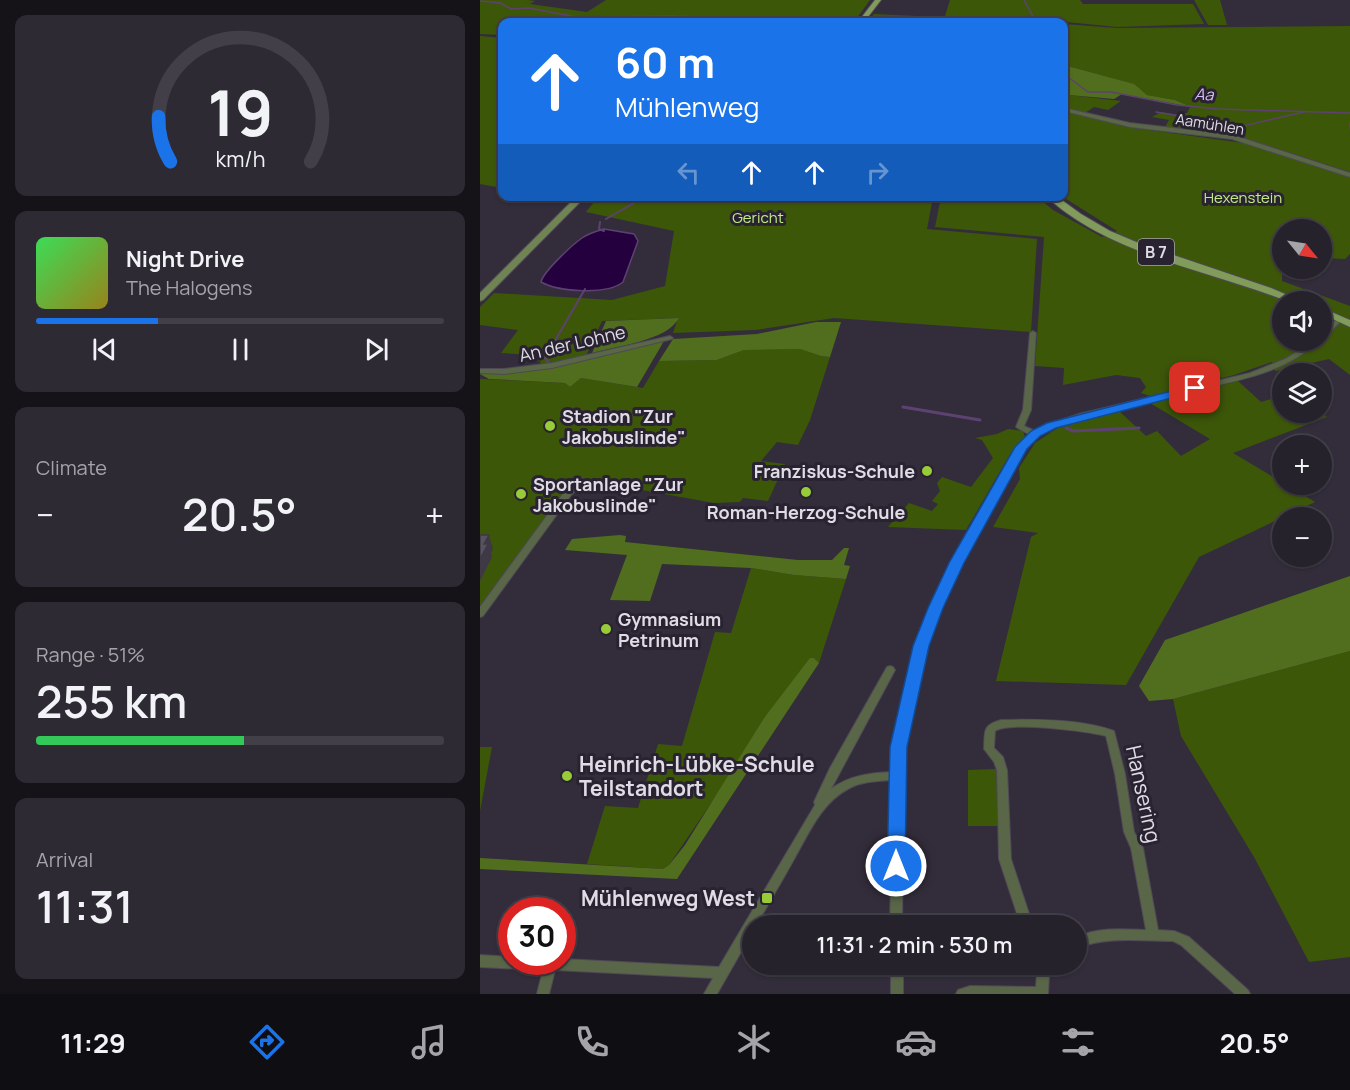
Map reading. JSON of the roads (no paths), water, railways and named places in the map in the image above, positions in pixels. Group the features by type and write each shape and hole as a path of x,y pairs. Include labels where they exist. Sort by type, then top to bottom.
{"main road":[{"path":"864,18 878,0"},
{"name":"B 7","path":"1057,201 1076,215 1119,237 1272,292"}],"street":[{"name":"Aamühlen","path":"1068,112 1139,126 1233,138 1350,176"},
{"path":"480,298 577,201"},
{"path":"1332,330 1345,322"},
{"path":"1033,333 1027,410 1020,427 1035,434"},
{"name":"An der Lohne","path":"480,371 509,372 544,367 670,338"},
{"path":"896,915 896,776 905,710 916,663 929,624 957,563 1022,447 1035,434 1052,426 1091,414 1265,371 1295,358 1304,351"},
{"path":"480,614 568,493 581,481"},
{"path":"576,967 716,986 816,811 834,771 890,670"},
{"name":"Hansering","path":"1023,915 1005,859 1002,770 999,760 989,749 990,730 1002,724 1053,724 1068,728 1099,729 1110,734 1120,774 1129,832 1136,843 1153,936"},
{"path":"816,811 832,793 849,782 865,777 896,776"},
{"path":"1087,938 1174,936 1185,941 1244,994"},
{"path":"480,961 498,962"},
{"path":"543,994 548,975"},
{"path":"897,975 897,994"},
{"path":"962,994 970,992 1042,994 1043,975"}],"waterway":[{"name":"Aa","path":"1024,0 1034,18"},
{"path":"480,1 500,3 511,9 529,8 577,17 678,16"},
{"path":"681,16 716,18"},
{"name":"Aa","path":"1068,77 1088,92 1111,92 1177,105 1218,109 1350,113"},
{"path":"1156,112 1243,126 1304,112"},
{"name":"Aa","path":"1350,123 1350,128"},
{"path":"606,219 635,201"},
{"path":"600,222 599,229 604,231"},
{"path":"550,364 545,358 585,289"},
{"path":"903,407 980,420"},
{"path":"1066,428 1073,431 1139,428"}],"place":[{"name":"Stadion \"Zur Jakobuslinde\"","path":"550,426"},
{"name":"Franziskus-Schule","path":"927,471"},
{"name":"Roman-Herzog-Schule","path":"806,492"},
{"name":"Sportanlage \"Zur Jakobuslinde\"","path":"521,494"},
{"name":"Gymnasium Petrinum","path":"606,629"},
{"name":"Heinrich-Lübke-Schule Teilstandort","path":"567,776"},
{"name":"Mühlenweg West","path":"767,898"}],"park label":[{"name":"Hexenstein","path":"1243,197"},
{"name":"Gericht","path":"758,217"}]}
